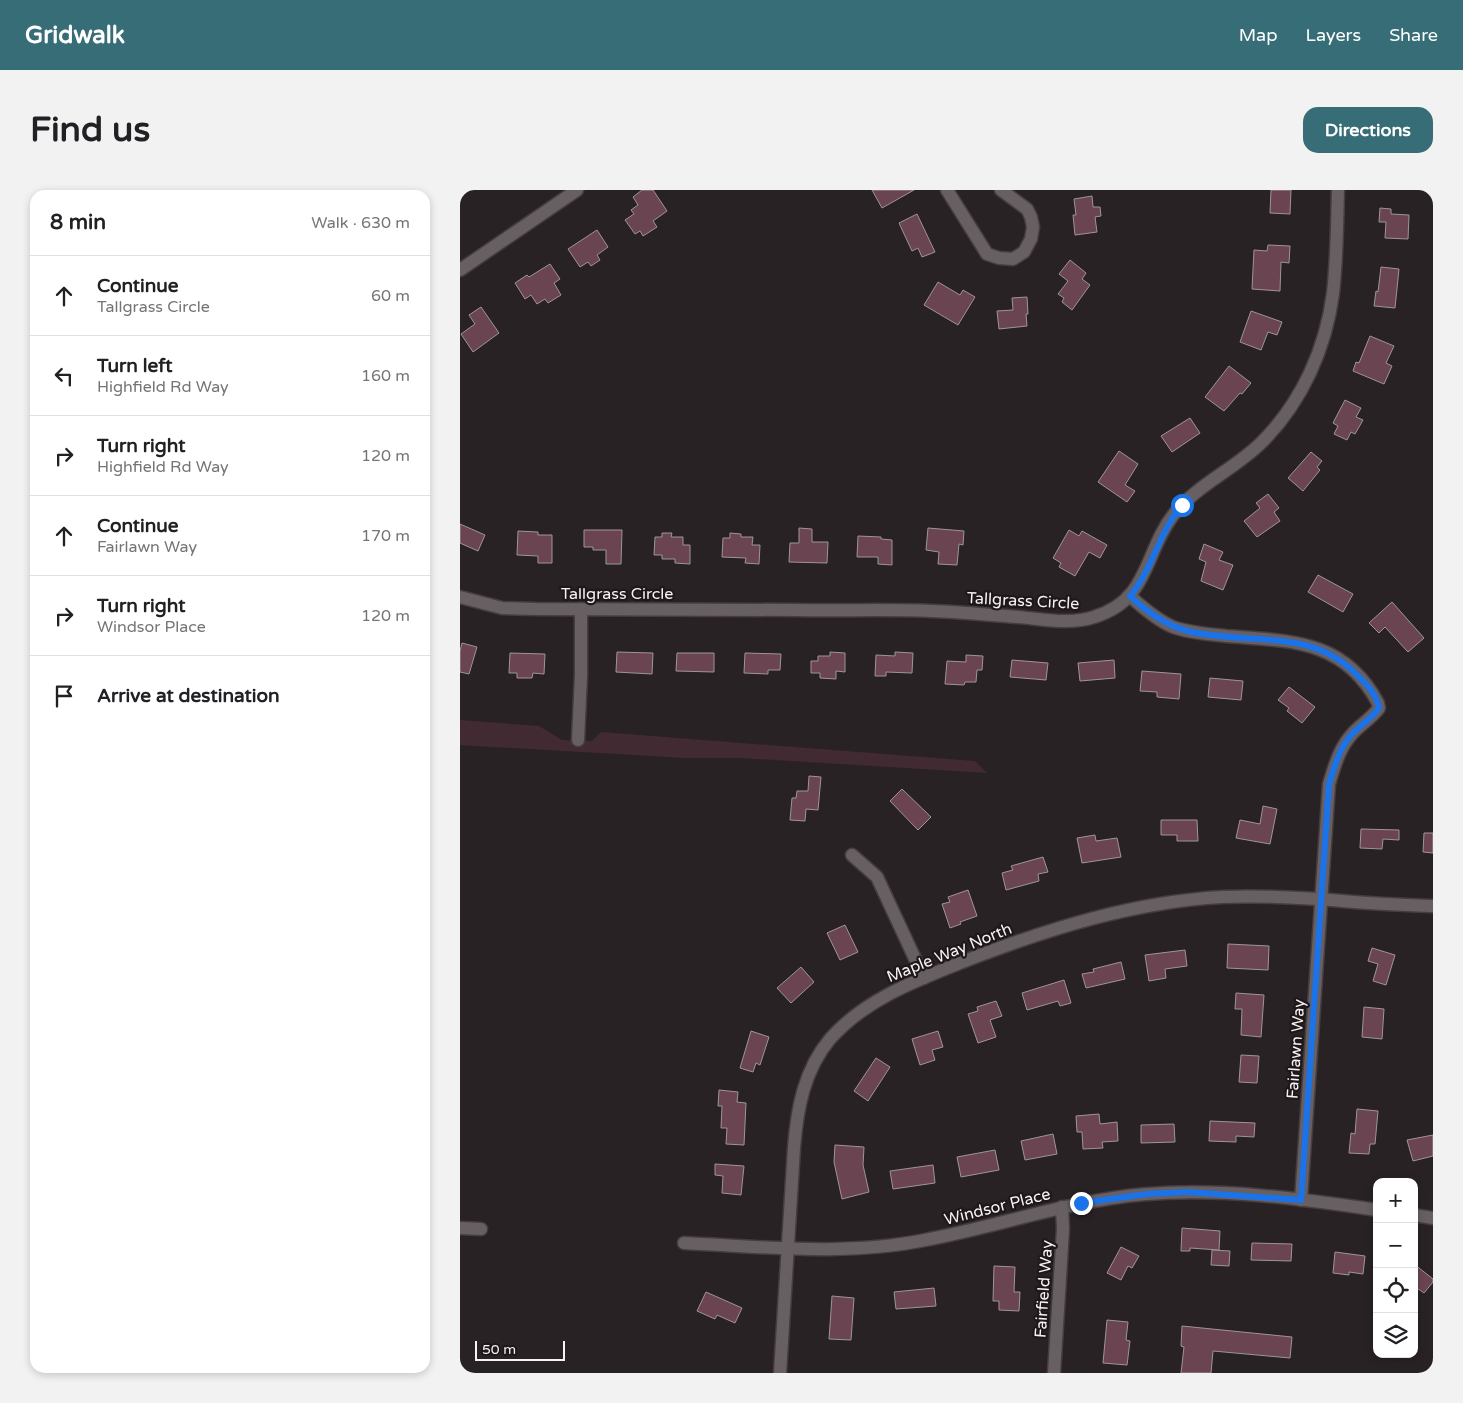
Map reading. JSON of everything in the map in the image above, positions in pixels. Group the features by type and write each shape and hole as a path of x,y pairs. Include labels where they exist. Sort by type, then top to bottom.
{"street":[{"path":"460,270 577,190"},
{"path":"947,190 987,254 999,258 1013,259 1024,252 1032,239 1031,217 1026,208 1000,190"},
{"name":"Tallgrass Circle","path":"460,597 502,608 930,611 1068,621 1095,617 1113,608 1130,596 1142,579 1156,547 1173,516 1196,492 1248,456 1264,441 1297,397 1313,368 1326,330 1333,291 1338,190"},
{"name":"Fairlawn Way","path":"1130,596 1157,618 1189,632 1289,641 1327,652 1352,669 1374,695 1379,708 1345,744 1337,757 1329,784 1301,1200"},
{"path":"578,740 582,609"},
{"path":"852,855 877,877 924,978"},
{"name":"Maple Way North","path":"780,1373 797,1116 802,1092 814,1064 829,1040 853,1016 884,996 999,948 1101,916 1147,906 1221,897 1256,896 1433,906"},
{"name":"Windsor Place","path":"684,1243 854,1249 925,1240 1097,1200 1188,1192 1301,1200 1373,1209"},
{"name":"Fairfield Way","path":"1054,1373 1063,1229 1062,1207"},
{"path":"1418,1216 1433,1218"},
{"path":"460,1228 482,1229"}],"shaded area":[{"path":"460,720 539,726 562,740 592,741 601,732 975,761 987,773 741,758 686,758 460,745"}],"building":[{"path":"642,190 653,190 667,211 653,221 657,227 643,236 640,231 635,234 625,220 634,214 631,210 638,205 633,197"},
{"path":"872,190 914,190 882,208"},
{"path":"1271,190 1291,190 1290,214 1270,213"},
{"path":"1092,196 1093,207 1100,207 1101,216 1095,217 1097,232 1075,235 1073,215 1076,215 1074,199"},
{"path":"1380,208 1391,209 1391,214 1409,215 1408,239 1385,238 1386,222 1379,222"},
{"path":"917,214 935,252 922,257 918,248 912,251 899,223"},
{"path":"597,230 608,247 597,255 600,260 591,266 588,262 580,267 568,249"},
{"path":"1268,245 1290,246 1289,263 1281,262 1280,291 1252,289 1254,250 1267,251"},
{"path":"1070,260 1086,273 1082,279 1090,285 1072,310 1062,302 1064,298 1058,294 1068,281 1059,274"},
{"path":"550,264 560,279 554,283 561,295 548,303 545,299 537,304 531,295 525,299 515,283"},
{"path":"1381,267 1399,269 1395,308 1374,306"},
{"path":"938,282 960,295 963,290 975,297 958,325 924,305"},
{"path":"1027,297 1027,326 999,329 997,311 1013,310 1012,298"},
{"path":"481,307 499,333 473,352 461,334 475,324 469,315"},
{"path":"1251,311 1282,322 1277,335 1268,332 1261,350 1240,342"},
{"path":"1370,336 1394,346 1386,363 1392,366 1384,384 1353,371 1356,362 1359,363"},
{"path":"1229,366 1251,383 1224,411 1205,397"},
{"path":"1345,400 1361,408 1356,417 1363,420 1355,434 1351,432 1347,440 1334,434 1338,426 1333,423"},
{"path":"1190,418 1200,433 1172,452 1161,436"},
{"path":"1119,451 1138,464 1125,485 1135,491 1127,502 1098,482"},
{"path":"1311,452 1322,461 1317,467 1320,470 1303,491 1288,478"},
{"path":"1268,494 1279,508 1274,512 1280,521 1257,537 1244,521 1260,508 1256,503"},
{"path":"460,524 485,535 478,551 460,543"},
{"path":"799,528 812,529 812,542 828,542 827,563 789,562 790,543 799,543"},
{"path":"928,528 964,531 963,545 959,544 957,565 938,564 939,552 926,550"},
{"path":"584,530 622,530 621,564 606,564 606,550 593,550 593,547 584,547"},
{"path":"1069,530 1079,536 1082,531 1107,545 1100,558 1089,552 1075,576 1059,567 1061,563 1053,558"},
{"path":"518,531 538,532 538,535 552,535 552,563 538,563 538,556 517,555"},
{"path":"662,533 672,533 671,537 683,537 683,545 690,545 690,564 675,563 675,559 662,559 662,555 654,555 655,537 662,537"},
{"path":"730,533 741,534 741,537 753,537 752,545 760,545 759,564 745,563 746,558 722,557 723,538 730,538"},
{"path":"858,536 881,537 881,539 892,540 892,565 878,564 878,557 857,557"},
{"path":"1204,544 1223,552 1219,560 1233,565 1223,590 1201,581 1206,562 1199,559"},
{"path":"1318,575 1353,594 1343,612 1308,592"},
{"path":"1392,602 1424,638 1408,652 1385,627 1379,633 1369,623"},
{"path":"462,643 477,647 469,674 460,672"},
{"path":"617,652 653,653 652,674 616,672"},
{"path":"830,652 845,653 845,672 836,671 836,679 820,678 820,673 811,673 811,661 818,661 818,656 830,656"},
{"path":"895,652 913,653 912,673 886,672 886,676 875,676 876,655 895,656"},
{"path":"510,653 545,654 544,674 533,673 532,678 517,678 517,673 509,673"},
{"path":"677,653 714,653 714,672 676,671"},
{"path":"745,653 781,654 780,670 768,670 768,674 744,673"},
{"path":"966,655 983,656 982,670 977,670 976,682 965,682 964,685 945,684 947,661 966,662"},
{"path":"1012,660 1048,663 1046,680 1010,677"},
{"path":"1114,660 1115,678 1080,681 1078,663"},
{"path":"1142,671 1181,674 1179,699 1157,697 1157,692 1140,691"},
{"path":"1210,678 1243,681 1241,700 1208,697"},
{"path":"1289,687 1315,707 1302,723 1287,711 1289,708 1278,700"},
{"path":"809,776 821,777 818,810 806,809 805,821 790,820 792,798 796,798 797,791 808,791"},
{"path":"902,789 931,817 918,830 890,801"},
{"path":"1263,806 1277,809 1270,844 1236,838 1240,820 1260,824"},
{"path":"1161,820 1197,820 1198,841 1177,841 1177,835 1161,835"},
{"path":"1361,829 1399,830 1399,840 1383,839 1382,849 1360,848"},
{"path":"1424,833 1433,833 1433,853 1423,852"},
{"path":"1095,835 1096,841 1117,838 1121,857 1082,863 1077,838"},
{"path":"1043,857 1048,872 1038,874 1039,881 1006,890 1002,873 1013,870 1011,866"},
{"path":"968,890 977,916 950,928 942,904 950,902 948,897"},
{"path":"845,925 858,952 840,960 827,933"},
{"path":"1228,944 1269,946 1268,970 1227,968"},
{"path":"1372,948 1395,955 1386,985 1373,981 1378,964 1368,961"},
{"path":"1185,950 1187,966 1165,969 1166,978 1149,981 1145,955"},
{"path":"1121,962 1125,979 1086,988 1082,974 1094,972 1093,969"},
{"path":"801,967 814,982 791,1003 777,988"},
{"path":"1064,980 1071,1003 1060,1006 1058,1001 1027,1010 1022,993"},
{"path":"1236,993 1264,995 1261,1037 1241,1035 1242,1009 1235,1009"},
{"path":"996,1001 1002,1016 990,1020 996,1037 978,1043 968,1014 978,1011 977,1007"},
{"path":"1364,1007 1384,1009 1382,1039 1362,1037"},
{"path":"751,1031 769,1037 760,1065 756,1063 753,1072 740,1068"},
{"path":"938,1031 943,1047 932,1050 935,1060 920,1065 912,1039"},
{"path":"1241,1055 1259,1056 1257,1083 1239,1082"},
{"path":"876,1058 890,1067 868,1101 854,1091"},
{"path":"719,1090 738,1092 737,1102 746,1103 744,1145 726,1144 727,1128 721,1128 722,1106 718,1106"},
{"path":"1357,1109 1378,1111 1375,1144 1370,1144 1369,1154 1349,1153 1351,1133 1355,1134"},
{"path":"1099,1114 1100,1124 1117,1122 1118,1141 1102,1142 1103,1148 1083,1149 1082,1132 1077,1132 1076,1116"},
{"path":"1210,1121 1255,1123 1254,1137 1236,1136 1236,1142 1209,1141"},
{"path":"1174,1124 1175,1142 1141,1143 1141,1125"},
{"path":"1053,1134 1057,1154 1025,1160 1021,1141"},
{"path":"1433,1135 1433,1156 1413,1161 1407,1140"},
{"path":"835,1145 864,1147 863,1165 869,1192 842,1199 834,1162"},
{"path":"995,1150 999,1170 961,1177 957,1157"},
{"path":"715,1164 744,1166 741,1195 722,1193 723,1176 715,1175"},
{"path":"933,1165 935,1183 893,1189 890,1171"},
{"path":"1182,1228 1220,1231 1219,1250 1190,1248 1190,1251 1181,1251"},
{"path":"1252,1243 1292,1244 1291,1261 1251,1260"},
{"path":"1121,1247 1139,1256 1132,1268 1128,1266 1121,1280 1107,1273"},
{"path":"1212,1250 1230,1251 1229,1266 1211,1265"},
{"path":"1335,1252 1365,1256 1363,1274 1349,1272 1349,1275 1333,1273"},
{"path":"994,1266 1015,1267 1014,1292 1020,1292 1019,1311 999,1310 999,1301 993,1301"},
{"path":"1418,1267 1433,1279 1433,1282 1424,1293 1418,1289"},
{"path":"934,1288 936,1306 896,1309 894,1292"},
{"path":"706,1292 742,1308 735,1323 717,1315 715,1319 697,1311"},
{"path":"832,1296 854,1298 851,1340 829,1339"},
{"path":"1107,1320 1128,1322 1126,1340 1130,1341 1127,1365 1103,1363"},
{"path":"1182,1326 1292,1337 1290,1358 1213,1351 1211,1373 1181,1373 1184,1347 1181,1346"}],"route":[{"path":"1081,1203 1147,1194 1188,1192 1301,1200 1329,784 1337,757 1345,744 1379,708 1374,695 1364,681 1352,669 1327,652 1296,642 1189,632 1157,618 1130,596 1148,568 1156,547 1173,516 1182,505"}]}
